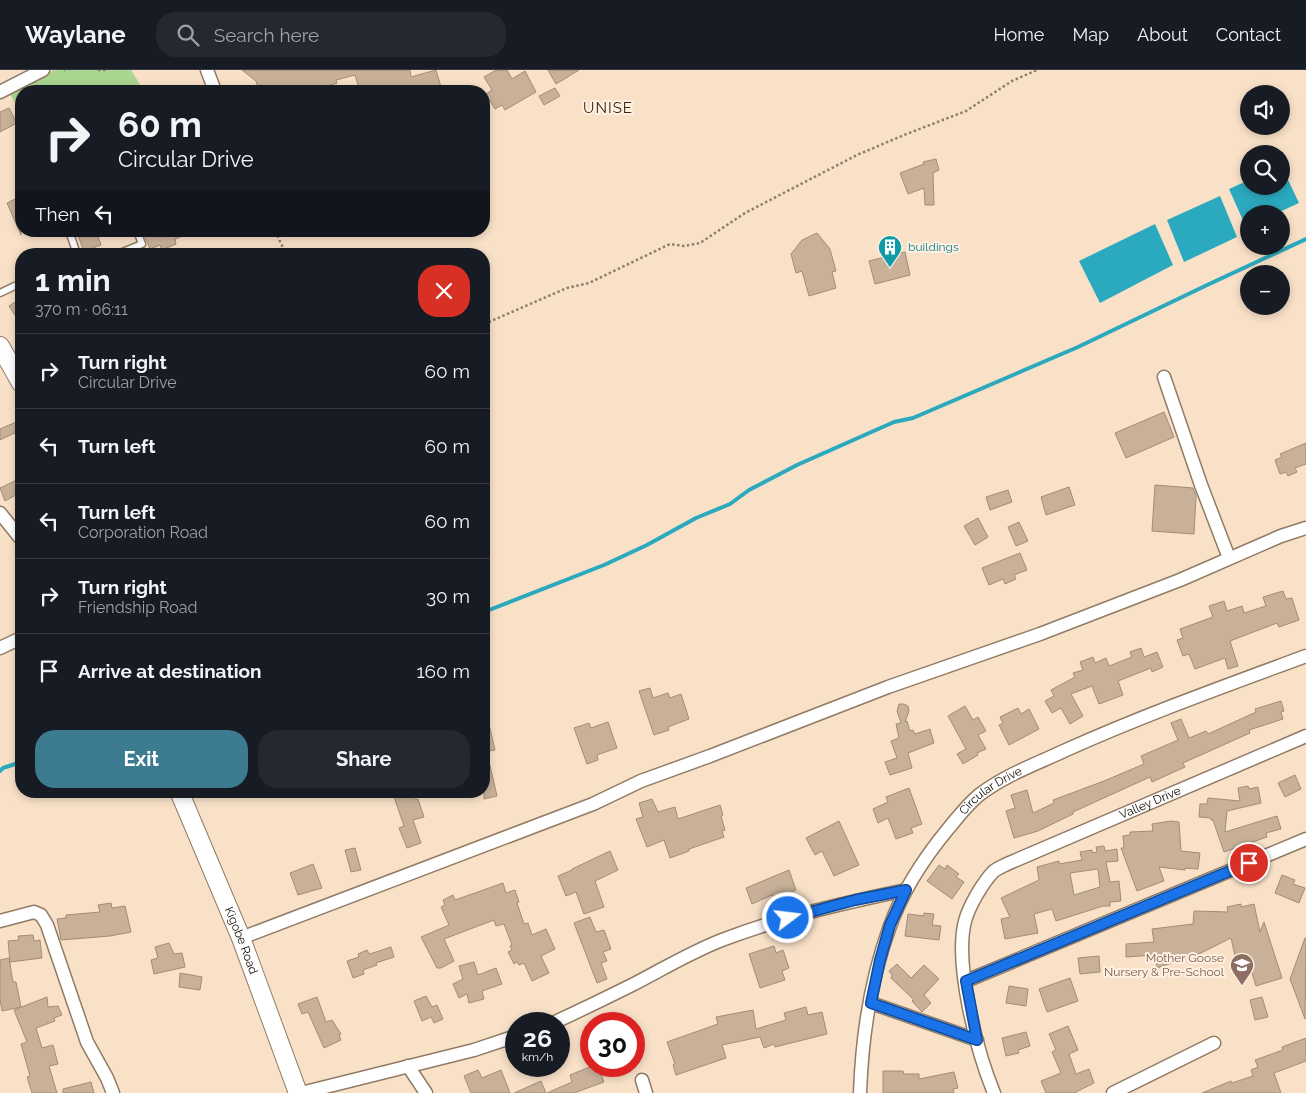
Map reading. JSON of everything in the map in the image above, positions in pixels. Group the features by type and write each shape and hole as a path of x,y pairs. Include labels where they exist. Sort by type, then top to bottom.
{"street":[{"path":"0,92 43,70"},
{"path":"207,70 213,85"},
{"path":"0,346 15,372"},
{"path":"1164,377 1201,485 1230,558"},
{"path":"0,513 15,532"},
{"path":"241,938 593,804 641,781 888,687 1040,634 1180,580 1281,536 1306,528"},
{"path":"0,648 15,641"},
{"name":"Circular Drive","path":"860,1093 861,1065 871,1003 890,925 906,890 933,846 963,809 1003,779 1104,733 1175,704 1306,656"},
{"name":"Valley Drive","path":"966,981 963,953 966,919 978,894 994,871 1306,736"},
{"name":"Kigobe Road","path":"182,798 241,938 299,1093"},
{"path":"994,1093 977,1040 966,981 1305,843"},
{"path":"570,1015 722,940 771,923 855,900 906,890"},
{"path":"0,921 34,912 40,915 47,924 87,1042 113,1093"},
{"path":"871,1003 977,1040"},
{"path":"299,1093 474,1050 505,1040"},
{"path":"1113,1093 1214,1043"},
{"path":"408,1066 426,1093"},
{"path":"642,1080 646,1093"}],"lane":[{"path":"132,248 142,244 139,237"},
{"path":"0,293 15,286"}],"path":[{"path":"98,70 106,70"},
{"path":"490,321 567,288 589,283 670,244 684,246 700,243 745,213 857,155 966,112 1012,81 1037,70"}],"green space":[{"path":"54,70 131,70 140,85 23,85"},
{"path":"15,89 15,102 9,92"}],"water":[{"path":"1240,184 1240,195 1290,195 1290,184 1299,203 1290,207 1290,205 1240,205 1240,214 1229,189"},
{"path":"1220,196 1237,237 1184,262 1167,220"},
{"path":"1155,224 1173,265 1100,303 1079,261"}],"building":[{"path":"242,70 410,70 411,77 436,70 440,85 358,85 355,75 336,80 337,83 331,85 257,85 256,81"},
{"path":"496,70 507,70 512,79 525,71 536,92 505,110 502,105 495,109 490,101 490,91 492,90 484,77"},
{"path":"548,70 579,70 556,84"},
{"path":"555,88 560,96 544,105 539,96"},
{"path":"9,108 15,119 15,124 0,132 0,112"},
{"path":"936,159 939,170 933,173 934,205 925,205 924,188 908,194 900,173 924,164 923,162"},
{"path":"15,199 15,221 7,203"},
{"path":"817,233 830,249 836,271 832,272 836,288 809,296 802,271 796,273 791,254 802,240"},
{"path":"78,237 98,237 101,245 92,248 83,248"},
{"path":"145,237 180,237 175,239 176,244 167,248 161,248 160,245 150,248"},
{"name":"buildings","path":"905,252 910,275 875,284 869,261"},
{"path":"15,302 15,315 9,306"},
{"path":"1164,412 1174,437 1126,458 1115,433"},
{"path":"15,423 15,433 0,440 0,429"},
{"path":"1306,443 1306,464 1295,468 1297,472 1288,476 1286,472 1280,474 1275,460 1282,457 1280,454"},
{"path":"15,481 15,496 5,501 0,488"},
{"path":"1155,485 1193,488 1196,496 1194,534 1152,531"},
{"path":"1069,487 1075,505 1046,515 1041,497"},
{"path":"1008,490 1012,502 990,510 986,497"},
{"path":"978,518 988,537 975,545 964,526"},
{"path":"1019,522 1028,541 1016,546 1008,527"},
{"path":"1020,553 1027,570 1014,575 1016,579 1005,584 1003,579 989,585 982,568"},
{"path":"1283,591 1286,599 1292,598 1299,620 1279,627 1277,623 1230,641 1238,666 1228,669 1225,658 1195,669 1189,654 1183,656 1177,640 1183,638 1180,629 1213,617 1209,606 1224,601 1227,611 1242,606 1244,613 1266,606 1263,597"},
{"path":"1141,648 1144,657 1157,652 1163,667 1152,672 1151,668 1118,681 1123,695 1099,704 1092,686 1071,694 1083,716 1070,724 1061,708 1052,713 1045,701 1054,696 1051,690 1075,677 1073,673 1083,670 1080,662 1093,657 1095,663 1106,658 1109,666 1132,657 1130,652"},
{"path":"650,688 653,698 668,693 670,698 681,694 689,719 668,727 669,730 654,735 639,691"},
{"path":"1281,701 1284,711 1281,712 1283,719 1249,730 1250,733 1183,763 1185,767 1152,782 1150,777 1073,812 1073,814 1038,831 1014,838 1006,811 1015,808 1011,795 1027,790 1033,813 1054,803 1053,800 1144,764 1141,756 1178,740 1171,723 1181,719 1189,738 1206,731 1208,734 1256,712 1255,709"},
{"path":"899,704 908,706 909,711 905,722 907,721 910,731 913,730 915,734 930,729 934,743 908,753 912,768 890,775 885,762 897,758 891,741 899,738 896,724 901,723 897,711"},
{"path":"965,706 973,720 978,717 986,731 978,735 986,749 977,753 978,755 963,764 957,754 966,749 948,716"},
{"path":"1018,708 1021,714 1029,709 1039,729 1009,745 999,725 1003,723 1000,717"},
{"path":"608,722 617,748 597,755 598,760 587,764 574,728 589,723 591,728"},
{"path":"490,729 495,750 490,751"},
{"path":"490,766 497,796 490,798"},
{"path":"1295,775 1301,789 1285,797 1278,783"},
{"path":"1248,786 1249,789 1258,787 1261,803 1227,811 1225,832 1277,816 1281,829 1266,833 1267,837 1224,852 1213,820 1211,818 1199,817 1200,804 1207,804 1208,798 1240,801 1238,788"},
{"path":"909,788 922,824 911,828 913,833 896,839 888,818 878,823 873,809 888,802 886,797"},
{"path":"394,798 418,799 424,817 413,820 421,843 407,848 399,828 404,826"},
{"path":"652,799 658,812 675,807 678,819 720,805 725,830 722,831 724,837 689,849 689,851 670,858 664,840 647,847 636,819 643,817 639,803"},
{"path":"839,821 859,865 834,876 822,851 815,855 806,838"},
{"path":"1171,821 1179,822 1181,851 1200,853 1198,869 1185,868 1185,870 1159,867 1164,881 1137,891 1121,848 1124,848 1123,836 1130,835 1130,832 1153,831 1152,824"},
{"path":"1104,846 1105,851 1117,849 1118,861 1106,862 1110,882 1119,881 1121,901 1110,902 1110,906 1103,906 1056,921 1052,909 1034,914 1038,933 1005,939 1001,919 1010,917 1001,898 1039,880 1037,867 1059,861 1059,864 1082,860 1080,852 1092,850 1092,853 1097,852 1096,847","holes":["1098,869 1100,887 1074,895 1070,873"]},
{"path":"355,848 361,870 351,872 345,850"},
{"path":"610,851 618,870 595,881 604,907 584,914 576,892 566,896 558,876"},
{"path":"313,864 322,888 298,895 290,873"},
{"path":"939,865 945,869 947,865 959,874 956,877 964,882 952,899 927,881"},
{"path":"789,870 796,890 774,899 772,895 752,904 746,888"},
{"path":"1282,875 1295,880 1293,884 1305,888 1299,903 1275,893"},
{"path":"503,883 506,893 515,890 524,924 528,923 532,935 546,929 555,949 541,956 549,973 532,981 524,963 519,965 517,962 514,964 508,952 512,950 510,946 512,945 504,924 496,926 494,920 444,939 454,961 441,968 437,968 421,937 449,925 441,907 445,905 443,900 453,895 455,900"},
{"path":"111,903 112,908 125,906 131,932 110,936 61,940 57,919 66,918 66,915 100,912 98,905"},
{"path":"1241,904 1241,907 1254,904 1260,932 1264,922 1282,978 1256,986 1250,966 1238,969 1231,938 1201,953 1157,968 1154,955 1126,957 1126,944 1154,942 1152,929 1193,924 1194,911 1228,912 1227,907"},
{"path":"924,913 934,914 932,925 941,926 939,940 905,936 908,914 924,916"},
{"path":"590,917 596,932 604,930 611,949 603,952 607,961 601,963 607,979 597,983 574,923"},
{"path":"33,935 34,941 40,940 42,958 10,962 8,941 19,940 18,936"},
{"path":"1306,938 1305,1019 1290,979"},
{"path":"169,943 174,954 182,953 185,967 154,974 151,960 158,958 155,947"},
{"path":"774,946 776,953 783,950 789,968 782,971 785,980 760,988 749,954"},
{"path":"391,947 394,957 376,963 377,965 363,970 364,974 353,978 347,961 359,957 358,954 367,950 369,954"},
{"path":"1099,956 1100,972 1080,974 1078,958"},
{"path":"9,958 13,982 16,982 21,1007 2,1011 0,999 0,960"},
{"path":"474,962 478,975 496,968 502,984 482,991 484,999 469,1003 467,994 459,998 453,984 463,979 459,966"},
{"path":"897,964 911,978 924,965 939,979 924,995 931,1003 922,1012 912,1001 914,1000 891,978 892,975 889,971"},
{"path":"180,973 202,977 200,990 179,987"},
{"path":"1070,978 1078,1001 1047,1012 1039,989"},
{"path":"1009,986 1028,989 1026,1006 1006,1003"},
{"path":"426,996 432,1007 437,1005 443,1019 434,1023 431,1017 422,1021 414,1001"},
{"path":"47,997 48,1007 58,1006 62,1015 54,1018 55,1021 36,1028 42,1048 53,1045 58,1064 49,1066 57,1093 32,1093 27,1077 30,1076 21,1044 27,1042 14,1010"},
{"path":"317,997 326,1022 332,1020 341,1034 339,1035 341,1040 324,1048 308,1012 302,1014 298,1004"},
{"path":"1262,997 1268,1017 1255,1020 1250,1000"},
{"path":"806,1007 808,1015 822,1012 827,1034 775,1047 774,1044 764,1048 760,1037 722,1045 726,1058 676,1075 673,1065 675,1064 667,1042 718,1024 716,1017 753,1010 756,1029 786,1020 784,1013"},
{"path":"1068,1026 1078,1050 1069,1054 1076,1074 1089,1069 1094,1083 1074,1093 1046,1093 1041,1081 1061,1073 1052,1052 1056,1050 1049,1034"},
{"path":"1026,1032 1030,1046 1018,1050 1019,1053 1006,1056 1002,1038"},
{"path":"1306,1038 1306,1061 1274,1073 1281,1093 1202,1093 1231,1081 1232,1083 1253,1076 1251,1070 1258,1067 1255,1060 1283,1050 1282,1047"},
{"path":"478,1070 482,1078 501,1070 510,1093 471,1093 464,1076"},
{"path":"580,1071 580,1077 602,1077 604,1082 574,1093 547,1093 572,1082 570,1075"},
{"path":"883,1071 903,1071 904,1074 919,1074 919,1079 954,1072 958,1088 953,1089 954,1093 883,1093"},
{"path":"541,1081 546,1093 514,1093"},
{"path":"91,1082 94,1093 63,1093 63,1089"}],"waterway":[{"path":"490,610 604,565 647,545 696,518 730,504 749,490 797,465 894,422 913,418 1078,347 1306,239"},
{"path":"0,771 15,764"}],"place":[{"name":"buildings","path":"890,268"},
{"name":"Mother Goose Nursery & Pre-School","path":"1242,986"}],"district":[{"name":"UNISE","path":"608,108"}],"route":[{"path":"788,918 855,900 906,890 890,925 871,1003 977,1040 970,1012 966,981 1249,863"}]}
